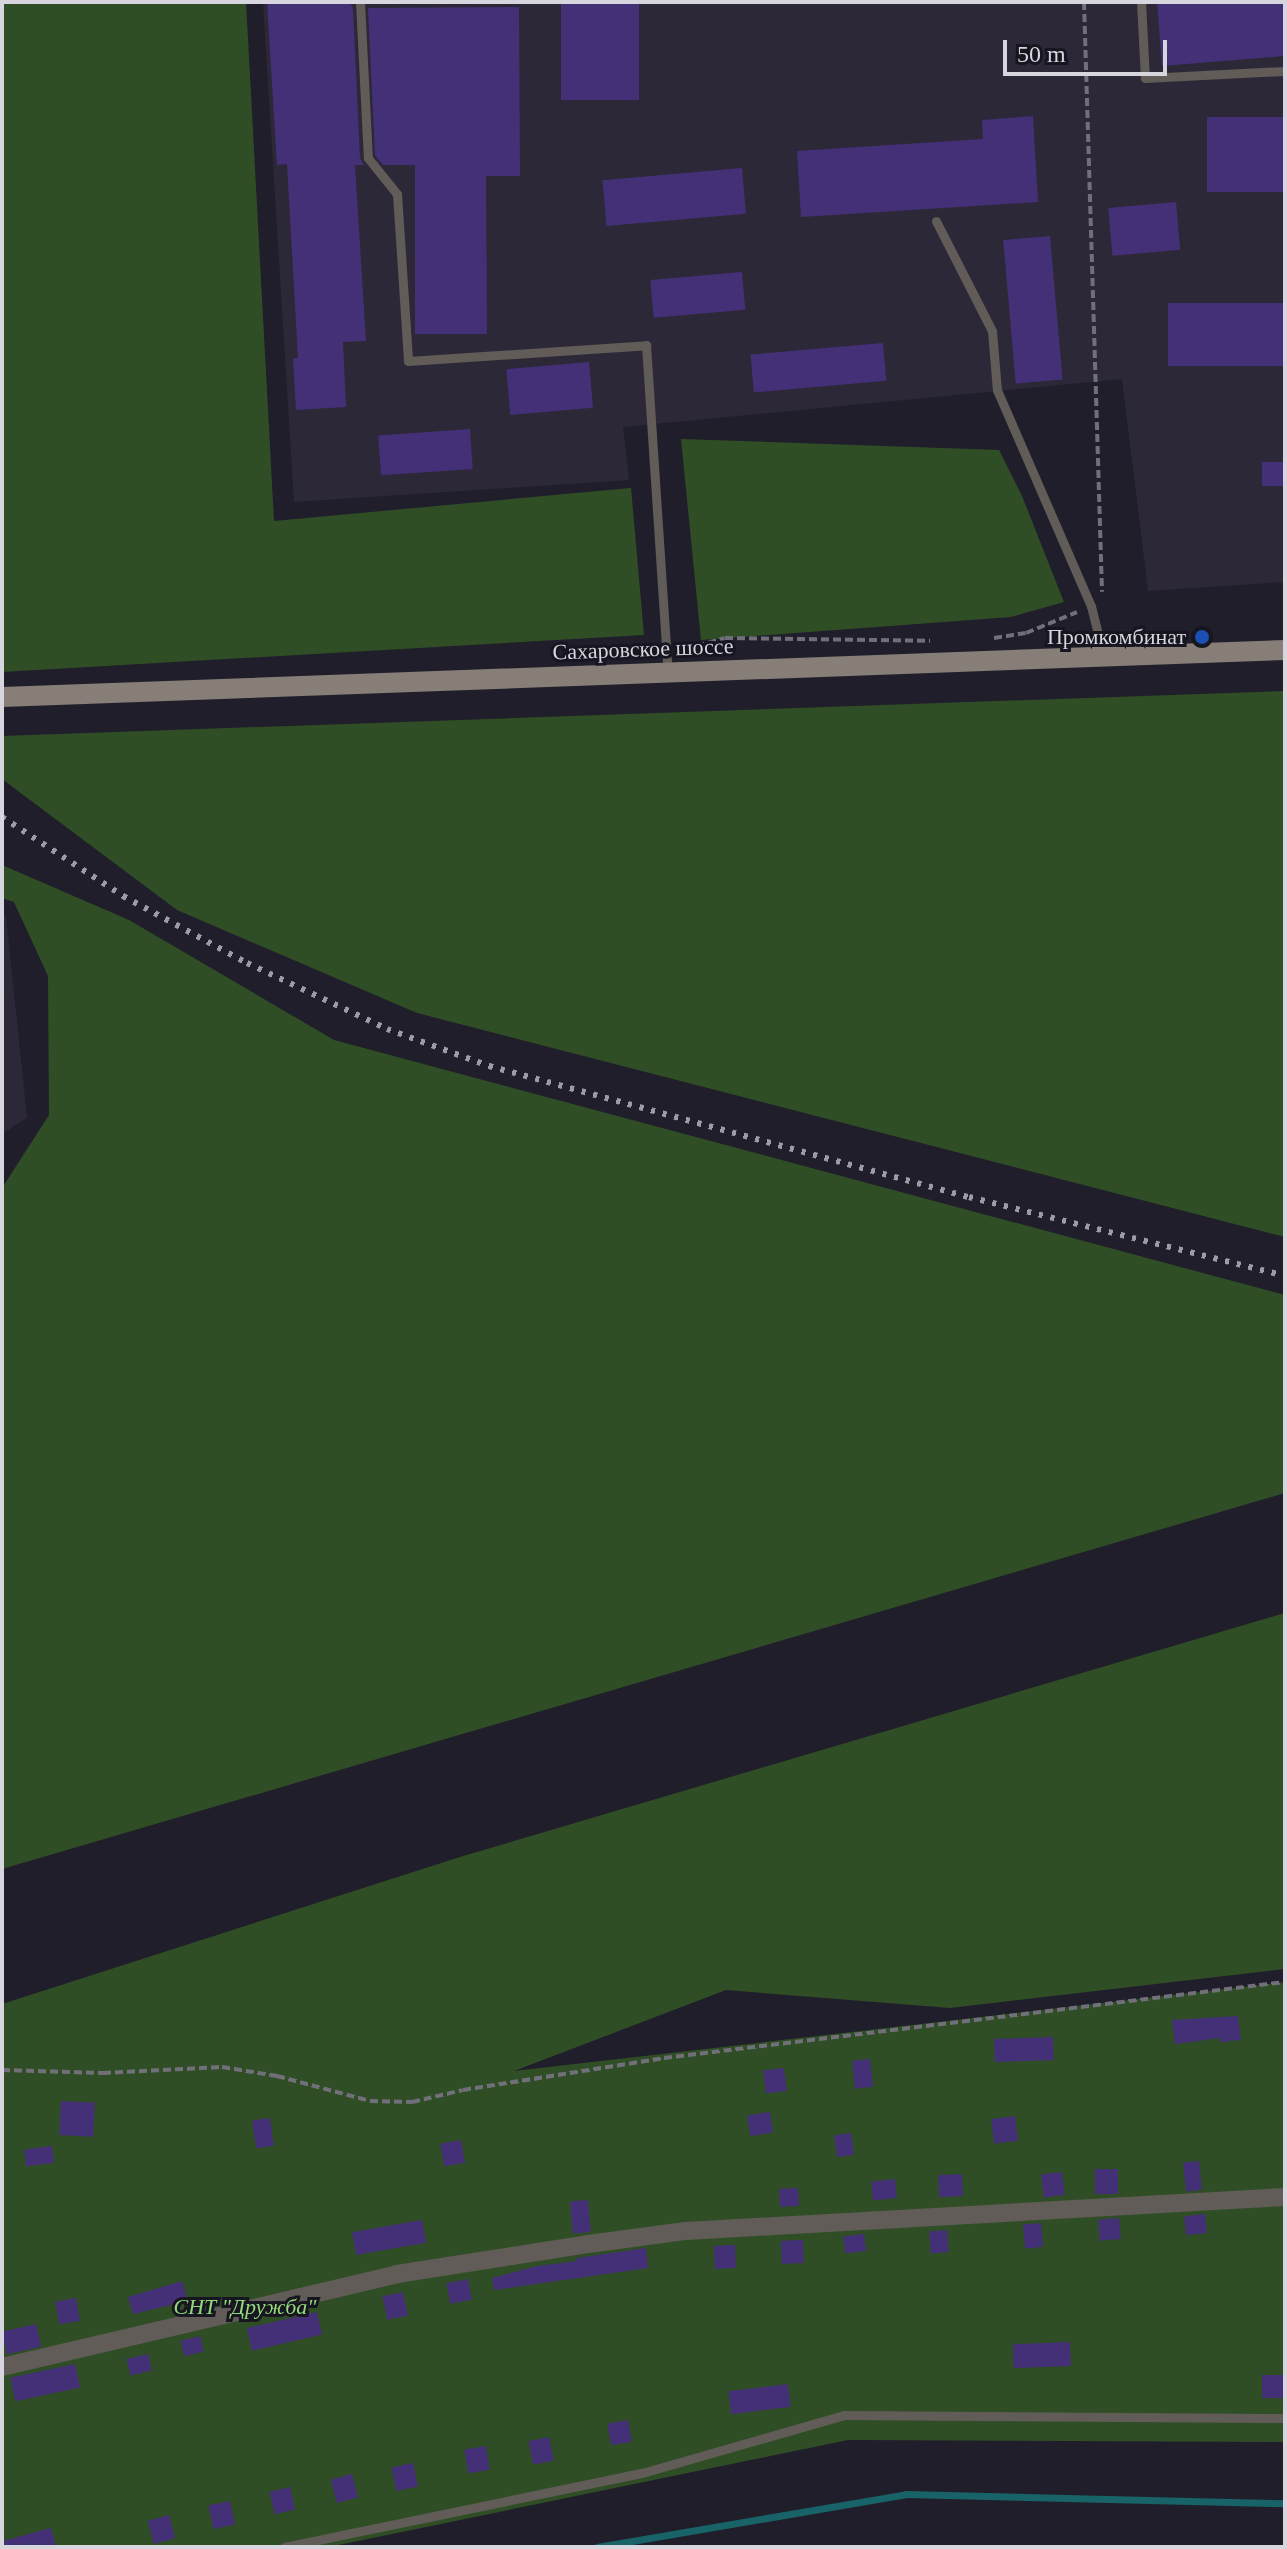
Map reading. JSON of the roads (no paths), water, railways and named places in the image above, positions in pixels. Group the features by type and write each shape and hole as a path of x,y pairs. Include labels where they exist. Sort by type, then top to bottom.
{"main road":[{"name":"Сахаровское шоссе","path":"2,697 668,663 1104,658 1285,650"}],"street":[{"path":"2,2367 397,2274 686,2231 1285,2197"}],"lane":[{"path":"360,2 368,158 397,194 408,361 646,345 668,663"},
{"path":"1141,2 1145,78 1285,71"},
{"path":"936,221 992,331 997,390 1091,606 1104,658"},
{"path":"284,2547 642,2473 844,2415 1285,2418"}],"waterway":[{"path":"597,2547 906,2494 1285,2503"}],"railway":[{"path":"2,817 123,896 247,963 387,1029 489,1066 969,1197 1285,1276"}],"place":[{"name":"Промкомбинат","path":"1202,637"}],"park label":[{"name":"СНТ \"Дружба\"","path":"245,2307"}]}
